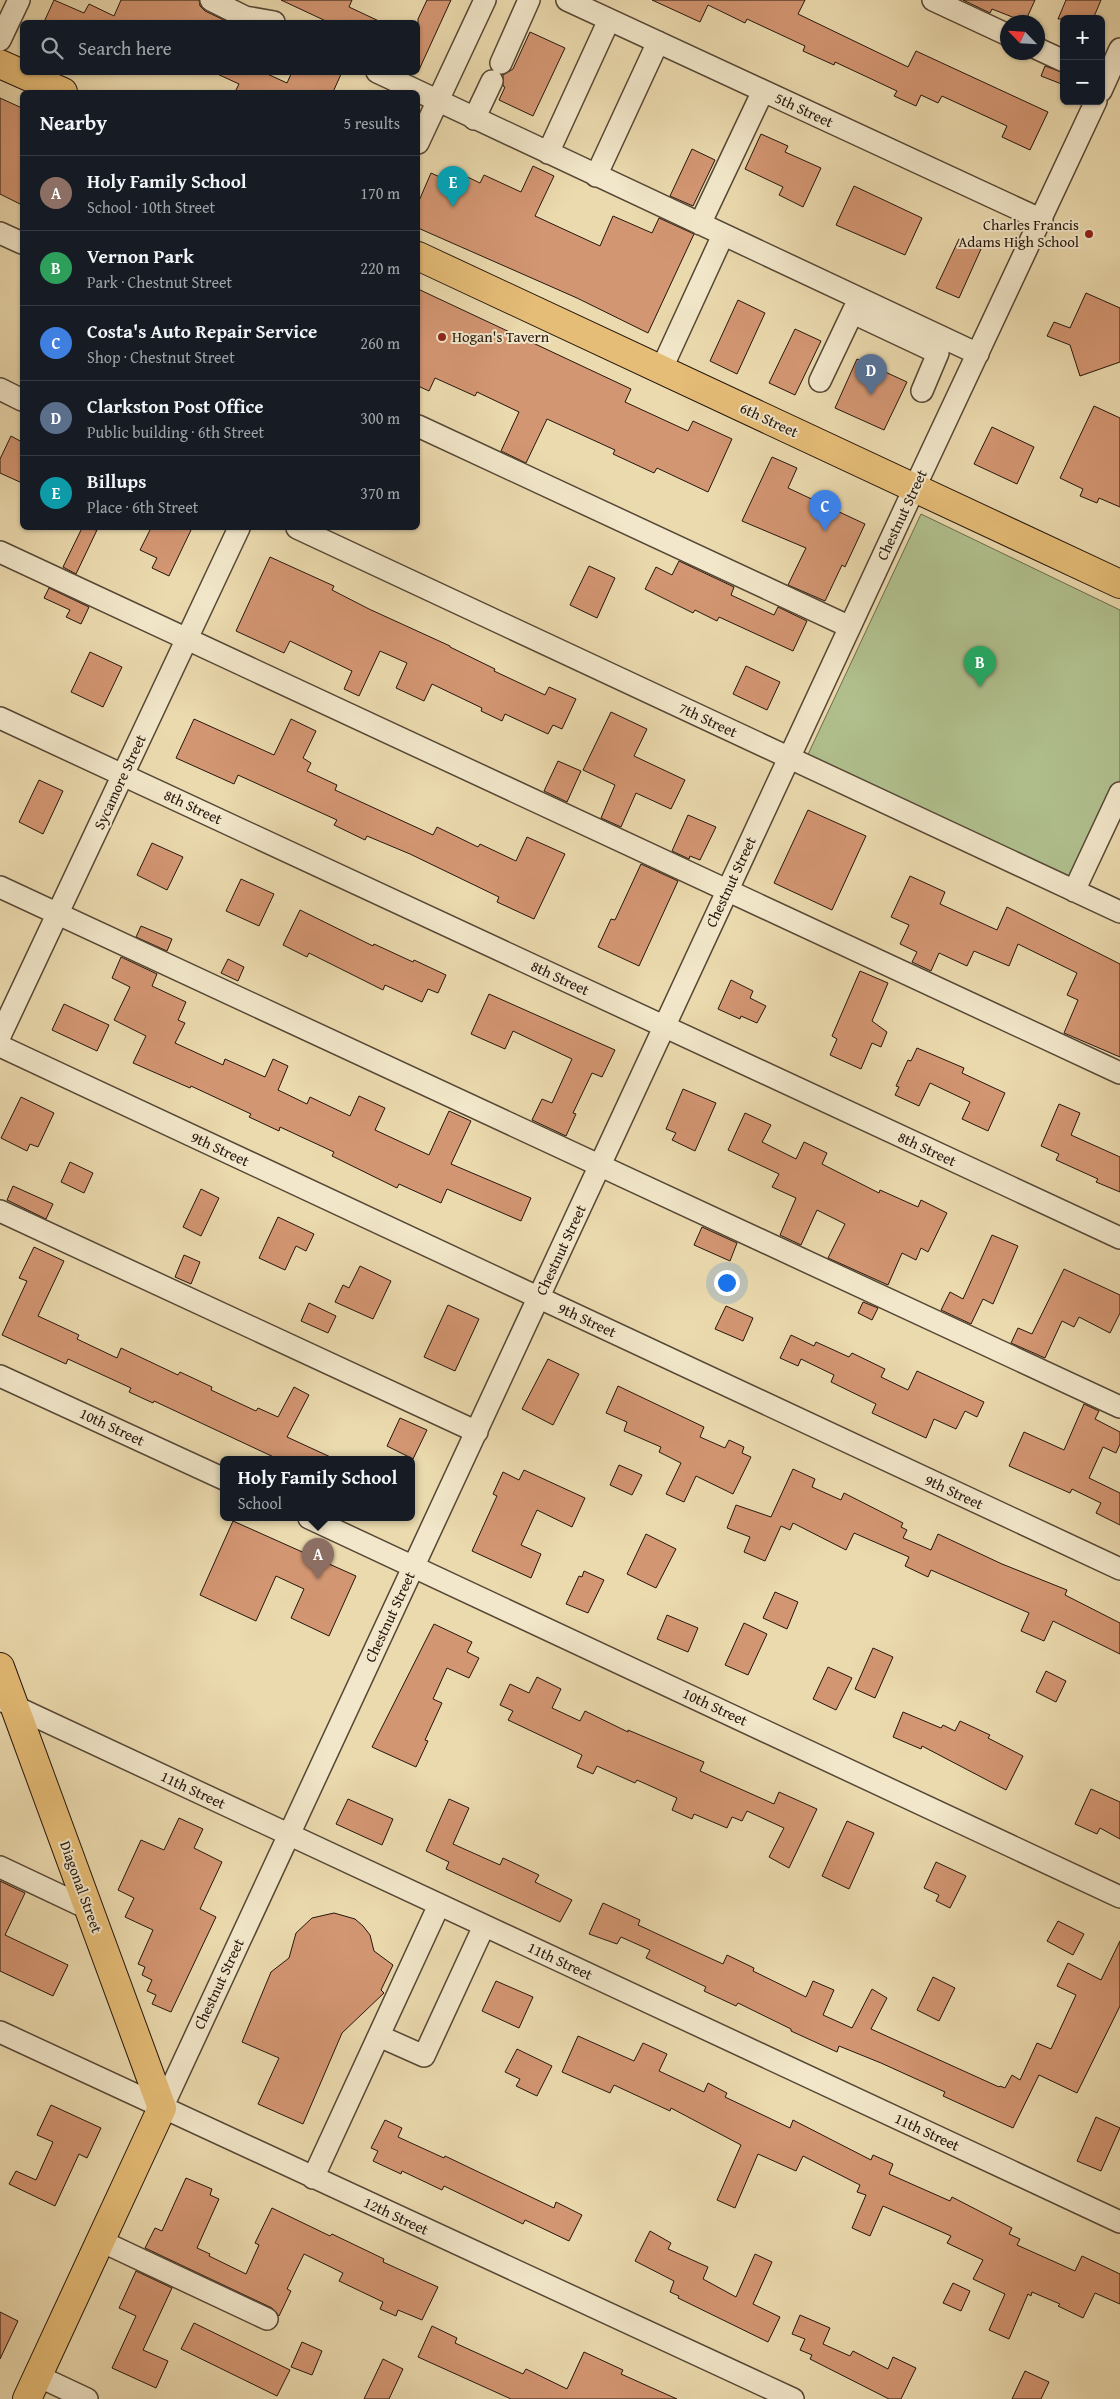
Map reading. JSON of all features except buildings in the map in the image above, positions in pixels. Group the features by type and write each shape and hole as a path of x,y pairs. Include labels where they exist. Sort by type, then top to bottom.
{"main road":[{"path":"0,64 20,73"},
{"path":"25,75 58,90"},
{"name":"6th Street","path":"420,257 1120,584"},
{"name":"Diagonal Street","path":"0,1667 7,1703 89,1909 162,2108"},
{"name":"Chestnut Street","path":"32,2387 162,2108"}],"street":[{"path":"0,40 19,0"},
{"path":"211,0 245,16 264,20"},
{"path":"420,139 484,0"},
{"path":"474,119 529,0"},
{"name":"5th Street","path":"567,0 1042,220"},
{"path":"933,0 1000,31"},
{"path":"548,153 609,20"},
{"path":"596,176 658,42"},
{"path":"1105,79 1120,50"},
{"path":"1045,52 1062,60"},
{"path":"383,75 413,90"},
{"path":"700,224 763,91"},
{"path":"420,94 723,235 936,350 938,353 935,364 922,391"},
{"name":"Chestnut Street","path":"162,2108 1094,105"},
{"path":"0,233 20,242"},
{"path":"661,370 723,235"},
{"path":"856,306 978,354"},
{"path":"820,382 856,306"},
{"path":"935,364 967,378"},
{"path":"0,389 20,399"},
{"path":"420,427 850,627"},
{"name":"Sycamore Street","path":"0,1036 238,530"},
{"name":"7th Street","path":"301,530 1120,912"},
{"path":"0,552 1120,1073"},
{"name":"8th Street","path":"0,718 1120,1238"},
{"path":"1074,891 1120,792"},
{"path":"0,887 1120,1407"},
{"name":"9th Street","path":"0,1046 1120,1569"},
{"path":"0,1211 476,1432"},
{"name":"10th Street","path":"0,1376 220,1477"},
{"name":"10th Street","path":"316,1521 1120,1897"},
{"name":"11th Street","path":"7,1703 1120,2222"},
{"path":"0,1868 89,1909"},
{"path":"314,2178 439,1905"},
{"path":"379,2036 424,2056 484,1926"},
{"name":"12th Street","path":"0,2032 793,2399"},
{"path":"101,2241 267,2318"},
{"path":"32,2387 87,2399"}],"green space":[{"path":"921,514 1120,610 1120,793 1074,891 803,765"}],"place":[{"name":"Billups","path":"453,207"},
{"name":"Charles Francis Adams High School","path":"1089,234"},
{"name":"Hogan's Tavern","path":"442,337"},
{"name":"Clarkston Post Office","path":"871,395"},
{"name":"Costa's Auto Repair Service","path":"825,531"},
{"name":"Vernon Park","path":"980,687"},
{"name":"Holy Family School","path":"318,1579"}]}
